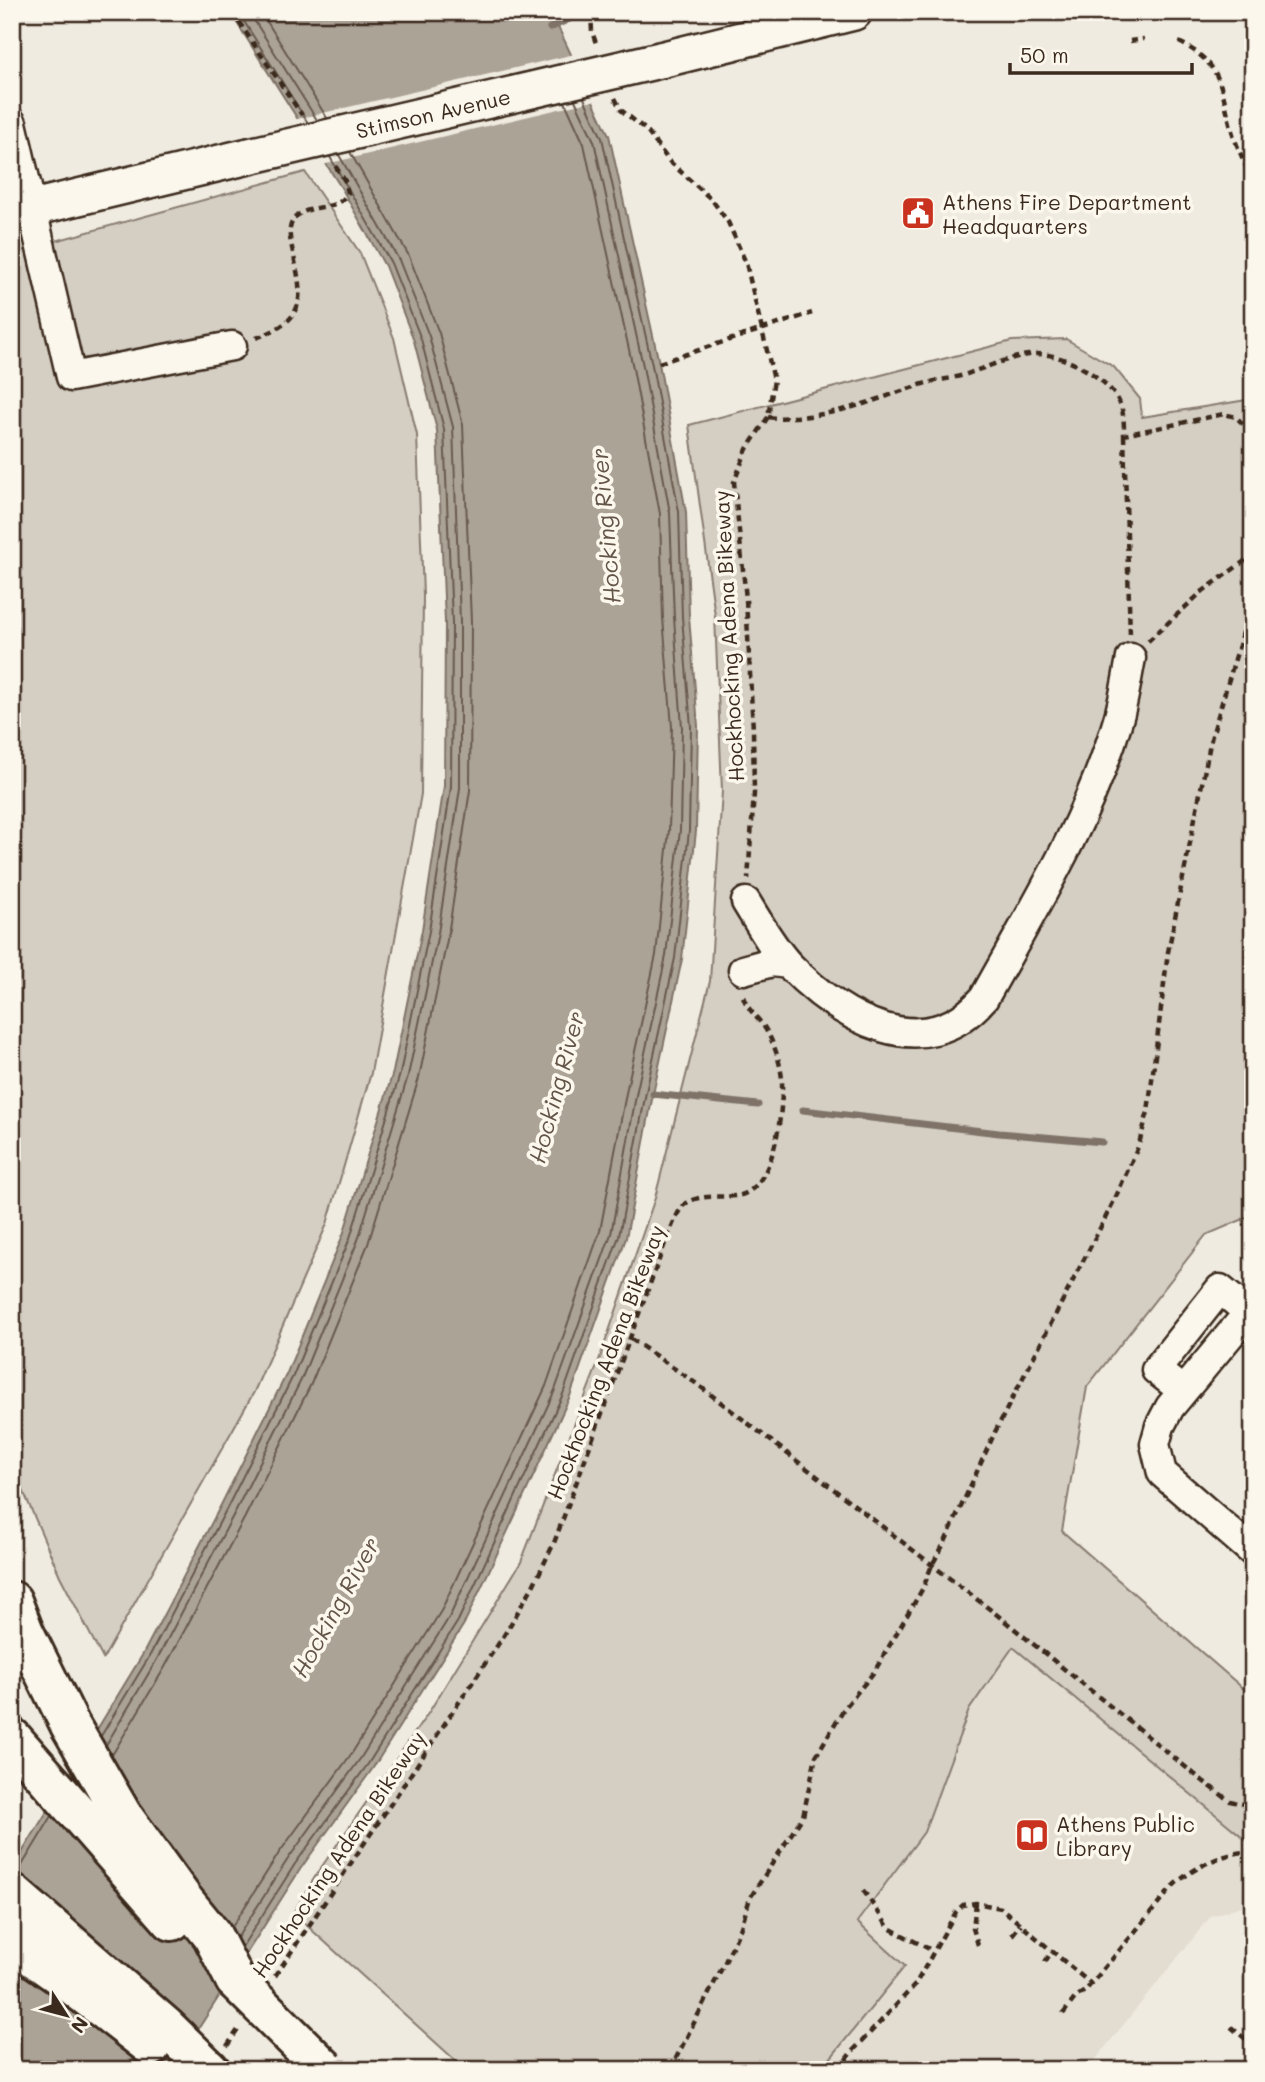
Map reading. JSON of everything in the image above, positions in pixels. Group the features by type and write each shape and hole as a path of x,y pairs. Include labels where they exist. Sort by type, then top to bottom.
{"highway":[{"path":"18,1616 70,1725 122,1815 212,1935 235,1980"},
{"path":"12,1738 167,1917 326,2070"},
{"path":"12,1894 165,2026 217,2060"},
{"path":"12,1942 183,2070"}],"main road":[{"name":"Stimson Avenue","path":"22,211 854,12"}],"street":[{"path":"12,123 22,211 71,377 232,346"},
{"path":"746,902 788,964 826,996 863,1021 895,1031 928,1032 956,1023 971,1013 984,998 1063,855 1095,786 1119,718 1131,657"},
{"path":"743,970 772,962 788,964"},
{"path":"1251,1310 1170,1407 1160,1426 1155,1444 1162,1473 1253,1552"}],"path":[{"path":"232,12 302,116"},
{"path":"591,12 592,32 600,56"},
{"path":"1130,41 1144,39"},
{"path":"1179,42 1211,65 1219,79 1231,127 1253,183"},
{"name":"Hockhocking Adena Bikeway","path":"613,91 621,110 646,130 668,161 712,200 728,222 746,263 774,380 768,417 747,449 734,482 746,598 753,730 754,793 746,902"},
{"path":"232,346 278,330 297,311 300,287 289,234 292,222 299,214 341,201 348,192 345,181 331,159"},
{"path":"659,363 812,313"},
{"path":"768,417 813,416 866,405 926,383 957,377 1036,354 1074,362 1107,387 1117,398 1123,415 1131,657"},
{"path":"1124,435 1224,414 1231,414 1240,420 1253,434"},
{"path":"1131,657 1203,591 1253,555"},
{"path":"670,2070 725,1962 741,1927 750,1898 803,1816 816,1756 843,1710 874,1672 923,1588 995,1432 1114,1201 1138,1147 1148,1112 1168,952 1211,739 1244,629 1253,612"},
{"name":"Hockhocking Adena Bikeway","path":"273,1978 503,1637 533,1586 554,1543 667,1238 680,1210 692,1199 743,1194 753,1188 769,1167 774,1151 782,1079 771,1040 742,995 743,970"},
{"path":"631,1339 696,1384 932,1564 1203,1781 1230,1801 1253,1806"},
{"path":"1063,2014 1175,1884 1214,1859 1253,1851"},
{"path":"863,1890 889,1928 933,1951"},
{"path":"839,2070 850,2054 915,1985 959,1907 976,1903 1002,1908 1091,1984"},
{"path":"976,1903 973,1928 978,1945"},
{"path":"1012,1936 1021,1924"},
{"path":"1045,1962 1052,1951"},
{"path":"217,2060 245,2020"},
{"path":"1231,2027 1248,2041"}],"shaded area":[{"path":"305,172 360,253 394,338 417,435 423,595 421,794 371,1073 327,1224 254,1392 103,1659 60,1576 12,1465 12,253"},
{"path":"1066,339 1114,367 1140,399 1142,417 1253,399 1253,1215 1206,1235 1087,1387 1062,1531 1253,1697 1253,1843 1013,1647 969,1710 924,1832 857,1922 905,1966 821,2070 466,2070 293,1913 318,1872 429,1712 521,1562 597,1366 655,1198 710,981 722,791 715,616 689,425 1012,341"},
{"path":"1013,1647 1249,1843 1253,1843 1253,1902 1211,1916 1087,2070 821,2070 905,1966 857,1922 924,1832 969,1710"}],"water":[{"name":"Hocking River","path":"230,12 551,12 609,135 659,363 686,512 689,617 698,726 696,831 682,959 626,1238 570,1396 464,1624 373,1768 301,1868 172,2070 12,2070 12,1869 143,1654 221,1505 287,1373 343,1235 393,1072 422,930 444,786 445,622 437,430 414,341 385,266 342,189"}],"pier":[{"path":"575,54 597,100 322,165 293,120"}],"waterway":[{"path":"550,28 571,18"},
{"path":"653,1094 758,1105"},
{"path":"803,1110 1102,1142"}],"place":[{"name":"Athens Fire Department Headquarters","path":"918,213"},
{"name":"Athens Public Library","path":"1032,1835"}]}
